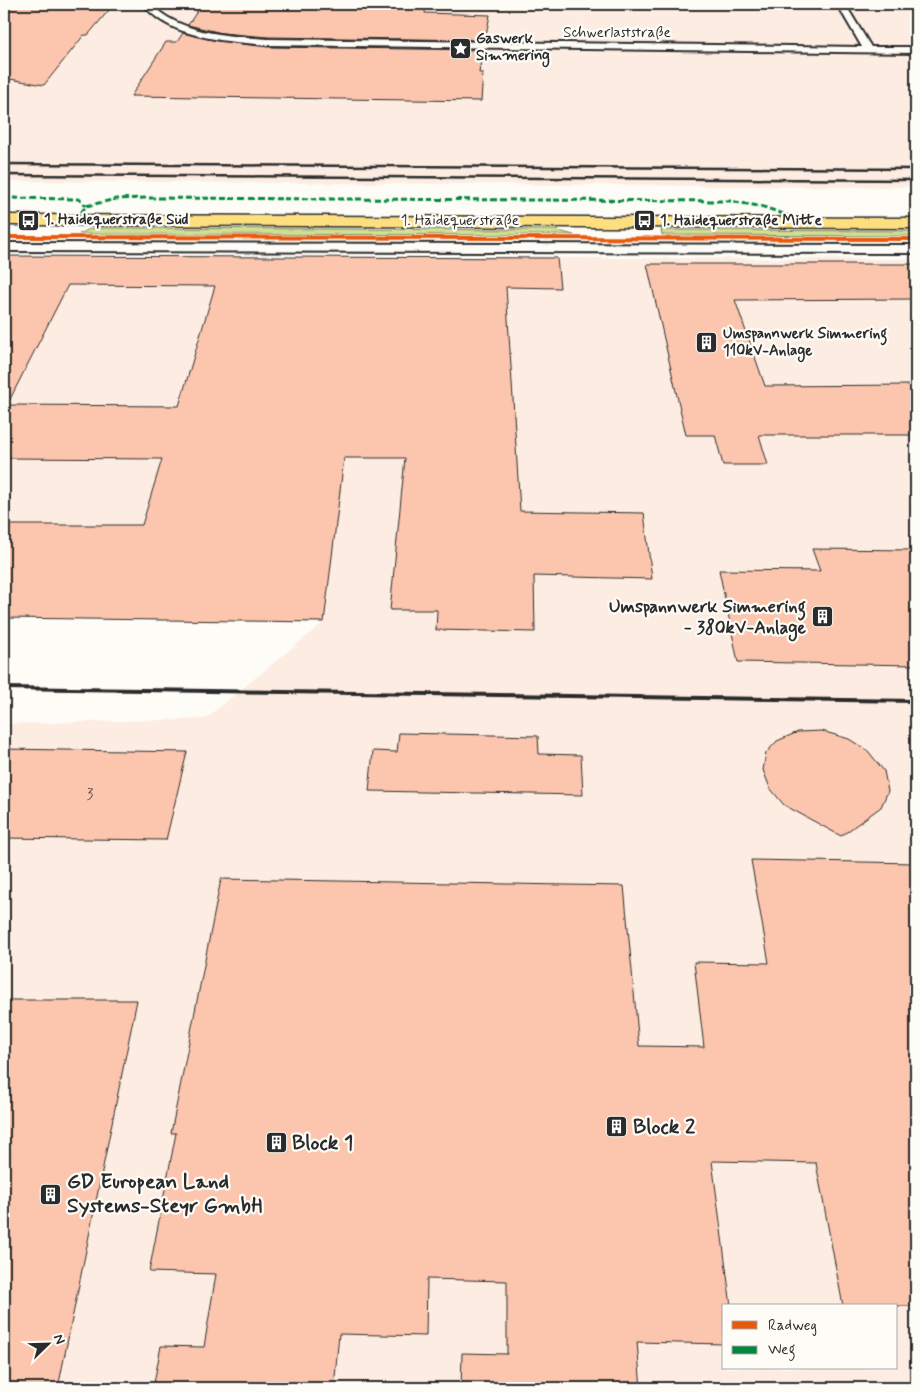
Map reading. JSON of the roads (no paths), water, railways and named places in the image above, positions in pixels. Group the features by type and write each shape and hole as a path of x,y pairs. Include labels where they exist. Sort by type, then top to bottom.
{"main road":[{"name":"1. Haidequerstraße","path":"4,220 916,223"}],"lane":[{"name":"Schwerlaststraße","path":"146,4 150,10 182,27 209,34 268,42 916,50"},
{"path":"841,4 868,49"},
{"path":"4,247 916,249"}],"railway":[{"path":"4,164 916,169"},
{"path":"4,175 916,180"},
{"path":"4,688 916,701"}],"place":[{"name":"Gaswerk Simmering","path":"460,48"},
{"name":"1. Haidequerstraße Süd","path":"28,220"},
{"name":"1. Haidequerstraße Mitte","path":"644,221"},
{"name":"Umspannwerk Simmering 110kV-Anlage","path":"707,343"},
{"name":"Umspannwerk Simmering - 380kV-Anlage","path":"822,617"},
{"name":"Block 2","path":"617,1127"},
{"name":"Block 1","path":"276,1143"},
{"name":"GD European Land Systems-Steyr GmbH","path":"51,1194"}]}
